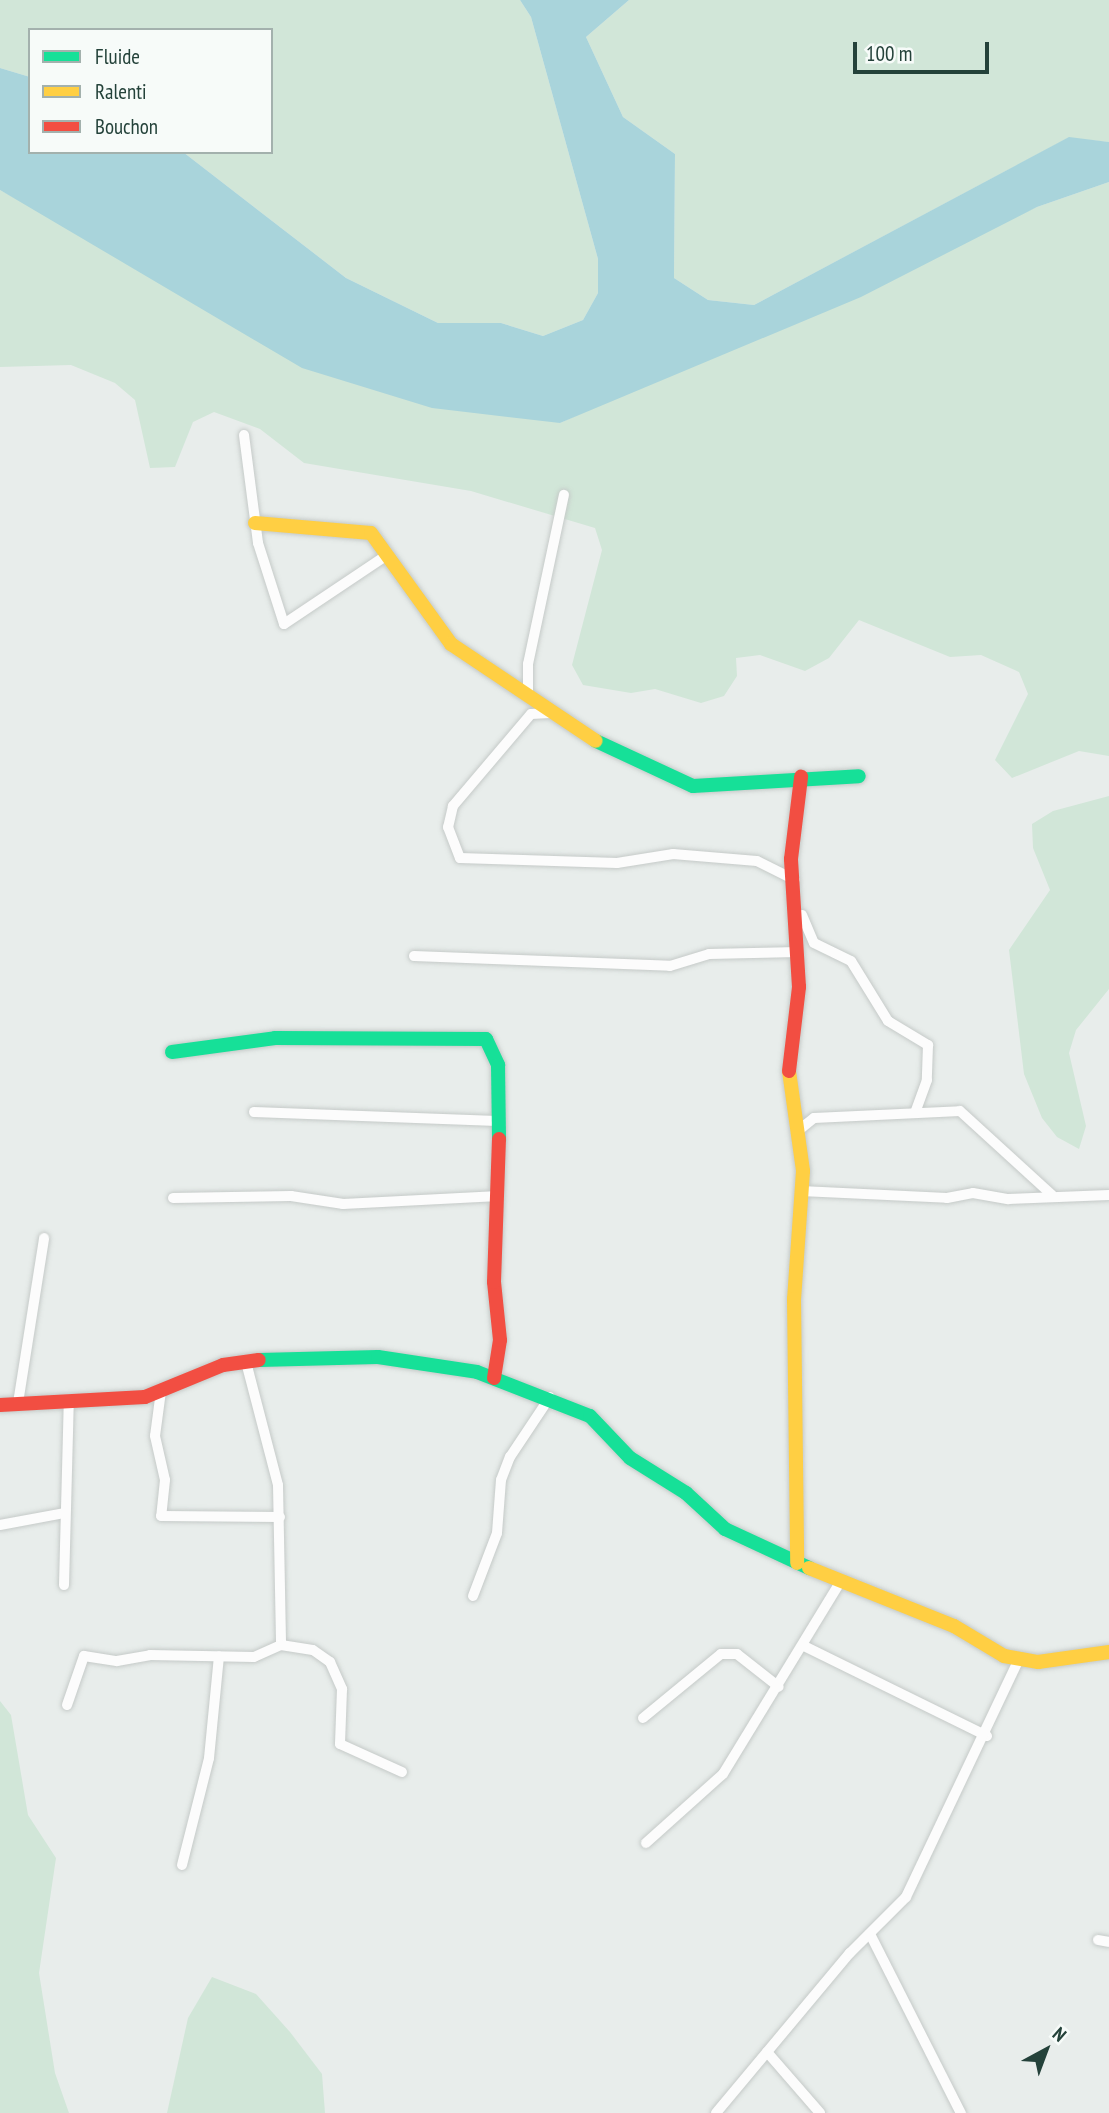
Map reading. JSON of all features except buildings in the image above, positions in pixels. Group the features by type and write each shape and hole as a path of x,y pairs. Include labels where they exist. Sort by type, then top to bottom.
{"street":[{"path":"244,435 255,523 287,625 387,555"},
{"path":"528,697 528,664 564,495"},
{"path":"255,523 371,533 451,644 604,749 688,785 859,776"},
{"path":"550,713 531,714 453,806 448,827 460,858 617,863 673,854 757,861 795,880"},
{"path":"797,1563 794,1299 801,1191 799,1130 787,1055 798,952 799,909 792,832 801,777"},
{"path":"799,909 814,943 851,961 888,1021 928,1045 928,1080 915,1112"},
{"path":"414,956 670,966 709,954 798,952"},
{"path":"172,1052 275,1038 480,1037 491,1045 498,1065 499,1196 494,1282 500,1340 494,1378"},
{"path":"254,1112 497,1121"},
{"path":"799,1130 814,1118 915,1112 966,1114 1052,1195"},
{"path":"801,1191 886,1197 1109,1195"},
{"path":"173,1198 291,1196 343,1204 499,1196"},
{"path":"18,1404 44,1238"},
{"path":"0,1405 161,1391 246,1362 378,1357 494,1378 550,1397 601,1424 617,1447 686,1493 725,1529 797,1563 1019,1659 1109,1651"},
{"path":"246,1362 276,1472 280,1517 281,1645"},
{"path":"161,1391 155,1436 165,1480 161,1516 280,1517"},
{"path":"473,1596 497,1533 501,1480 510,1457 550,1397"},
{"path":"64,1585 69,1400"},
{"path":"0,1525 64,1513"},
{"path":"646,1843 713,1787 779,1687 841,1581"},
{"path":"66,1705 84,1656 117,1661 254,1657 281,1645 313,1650 337,1673 344,1748 402,1772"},
{"path":"804,1646 987,1736"},
{"path":"643,1718 721,1654 737,1654 779,1687"},
{"path":"182,1865 209,1758 219,1656"},
{"path":"716,2113 870,1934 906,1897 987,1736 1019,1659"},
{"path":"870,1934 961,2113"},
{"path":"767,2052 820,2113"}],"green space":[{"path":"0,0 520,0 531,17 598,259 598,293 583,320 543,336 501,323 438,323 346,278 186,154 273,154 273,28 28,28 28,76 0,68"},
{"path":"629,0 1109,0 1109,142 1068,138 754,305 708,300 674,278 675,154 623,117 586,37"},
{"path":"1109,182 1109,756 1079,751 1012,778 995,760 1028,694 1019,672 981,655 950,657 859,620 829,658 805,671 760,655 736,658 737,676 724,696 701,703 655,689 631,693 583,685 572,665 602,550 595,528 471,491 304,463 260,429 214,412 193,422 175,467 150,468 135,400 115,383 71,365 0,367 0,190 79,233 560,423 1037,207"},
{"path":"1109,796 1109,989 1076,1030 1069,1053 1086,1126 1079,1149 1057,1137 1042,1118 1024,1074 1009,950 1050,890 1033,848 1032,824 1053,811"},
{"path":"0,1701 11,1715 28,1815 56,1858 39,1973 55,2073 69,2113 0,2113"},
{"path":"212,1977 256,1994 290,2032 322,2074 325,2113 167,2113 188,2018"}],"water":[{"path":"520,0 629,0 586,37 623,117 675,154 674,278 708,300 754,305 1069,137 1109,142 1109,182 1037,207 861,297 560,423 432,408 302,368 0,190 0,68 28,76 28,154 186,154 346,278 438,323 501,323 543,336 583,320 598,293 598,259 531,17"}],"traffic: fast":[{"path":"596,741 693,786 859,776"},
{"path":"172,1052 275,1038 486,1039 498,1065 499,1139"},
{"path":"259,1360 378,1357 477,1372 590,1416 630,1458 686,1493 725,1529 809,1568"}],"traffic: slow":[{"path":"255,523 371,533 451,644 596,741"},
{"path":"789,1071 803,1171 794,1299 797,1563"},
{"path":"809,1568 954,1626 1004,1656 1038,1662 1109,1652"}],"traffic: jam":[{"path":"789,1071 799,987 791,859 801,777"},
{"path":"494,1378 500,1340 494,1282 499,1139"},
{"path":"0,1405 145,1397 223,1365 259,1360"}]}
